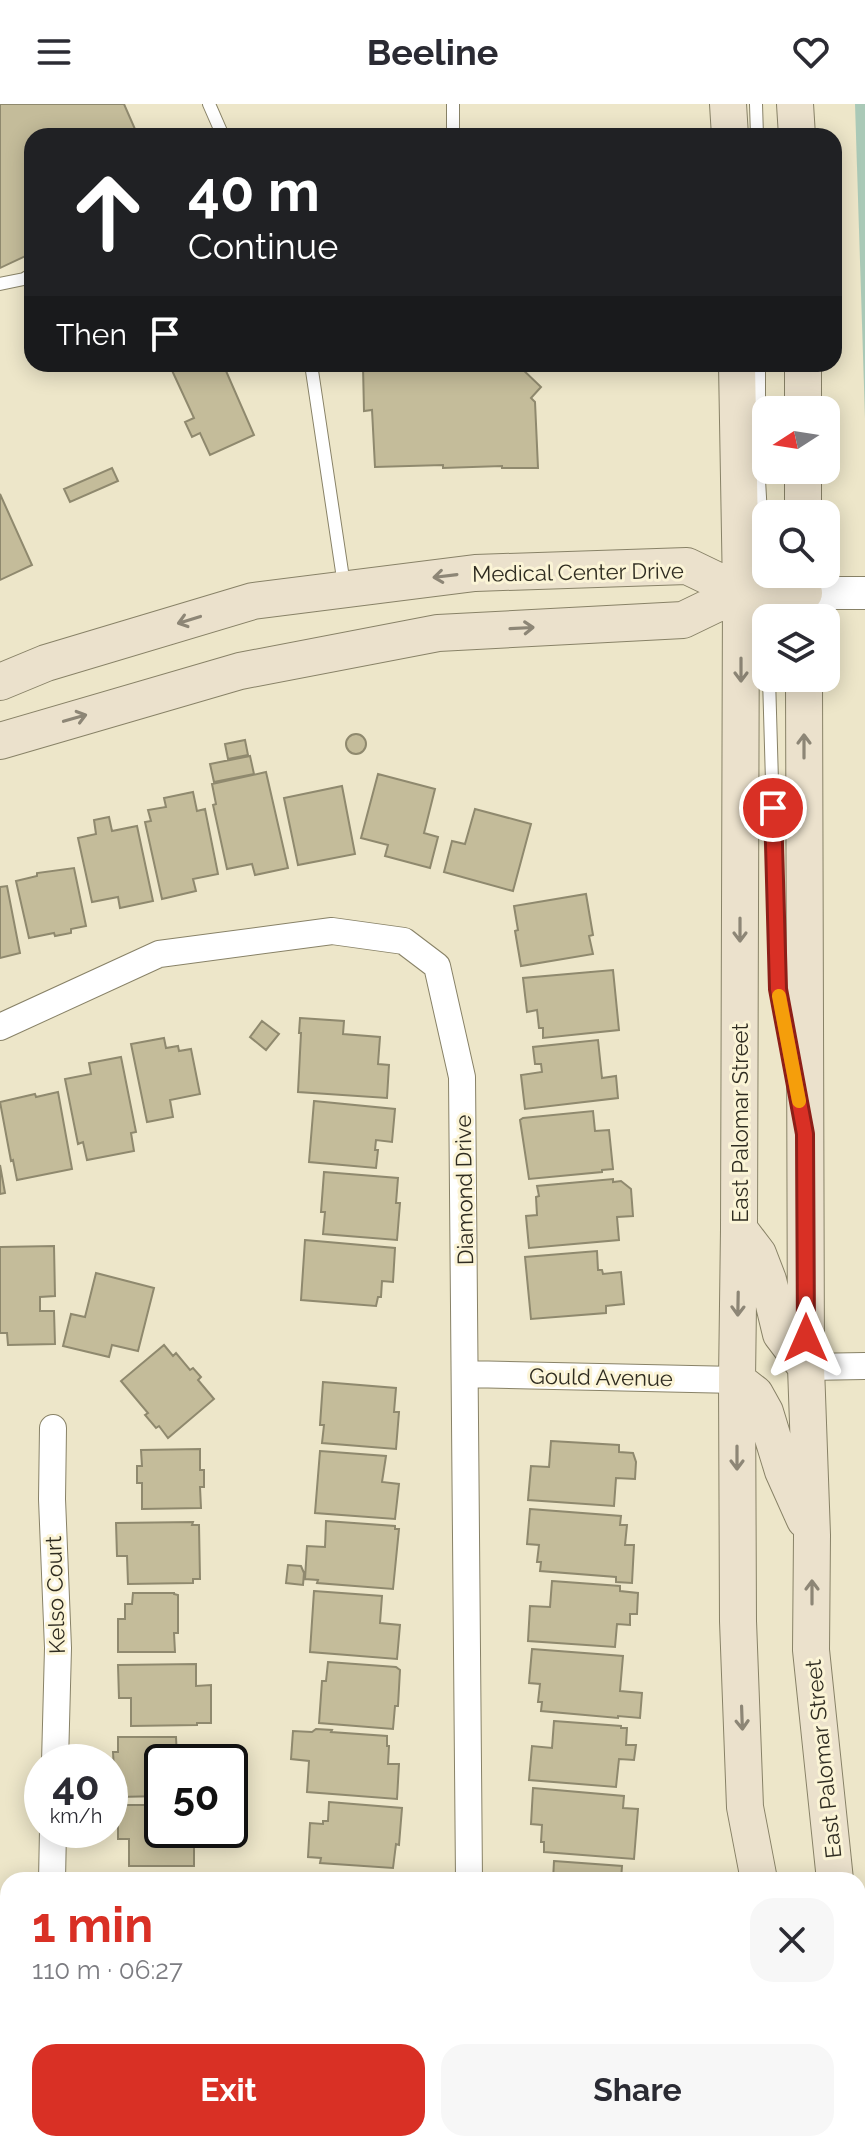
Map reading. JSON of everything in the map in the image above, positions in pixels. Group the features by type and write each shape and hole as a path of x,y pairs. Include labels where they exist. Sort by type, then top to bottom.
{"main road":[{"path":"728,104 730,128"},
{"path":"795,104 796,128"},
{"name":"East Palomar Street","path":"738,372 758,601 737,1380 738,1621 745,1807 757,1872"},
{"path":"803,372 803,396"},
{"name":"Medical Center Drive","path":"0,682 46,663 253,601 475,573 687,566 758,601"},
{"path":"758,601 804,595"},
{"name":"Medical Center Drive","path":"0,741 240,671 438,633 683,620 758,601"},
{"name":"East Palomar Street","path":"804,692 806,1367 812,1535 811,1650 834,1872"},
{"path":"739,1229 758,1254 781,1334 806,1367"},
{"path":"737,1380 755,1394 765,1412 783,1471 812,1535"}],"street":[{"path":"804,595 865,593"},
{"name":"Diamond Drive","path":"0,1027 159,954 332,931 404,941 437,966 462,1077 469,1872"},
{"path":"806,1367 865,1366"},
{"name":"Gould Avenue","path":"466,1374 737,1380"},
{"name":"Kelso Court","path":"53,1428 52,1499 58,1648 55,1744"},
{"path":"52,1872 53,1848"}],"lane":[{"path":"209,104 220,128"},
{"path":"453,104 453,128"},
{"path":"756,104 757,128"},
{"path":"0,284 24,279"},
{"path":"312,372 345,588"},
{"path":"759,372 759,396"},
{"path":"758,601 759,484"},
{"path":"758,601 759,484"},
{"path":"769,692 778,989 805,1134"}],"green space":[{"path":"855,104 865,104 865,418"}],"building":[{"path":"0,104 124,104 134,128 24,128 24,257 0,268"},
{"path":"173,372 226,372 254,435 210,455 200,433 192,437 185,422 194,418"},
{"path":"363,372 525,372 541,387 531,398 535,402 538,468 443,468 443,465 375,467 372,410 364,411"},
{"path":"112,468 118,481 70,502 64,489"},
{"path":"0,494 32,565 0,580"},
{"path":"356,734 363,737 366,744 363,751 356,754 349,751 346,744 349,737"},
{"path":"245,740 248,755 228,759 225,744"},
{"path":"250,756 254,774 214,782 210,764"},
{"path":"266,772 288,868 255,875 252,864 227,869 213,805 216,804 212,784"},
{"path":"378,774 435,789 424,833 438,837 430,868 385,856 388,845 361,838"},
{"path":"342,786 355,854 298,865 284,798"},
{"path":"193,792 197,811 205,809 218,874 193,879 196,891 162,899 145,822 151,821 148,810 166,807 164,798"},
{"path":"475,809 531,824 513,891 444,872 452,841 465,844"},
{"path":"109,817 112,831 137,826 153,901 120,908 118,897 92,902 78,838 96,834 94,820"},
{"path":"74,868 86,926 71,929 71,933 29,938 16,881 37,876 37,873"},
{"path":"7,886 20,953 0,958 0,887"},
{"path":"586,894 593,954 521,966 514,906"},
{"path":"613,970 619,1030 543,1038 537,1010 527,1012 523,978"},
{"path":"300,1018 344,1021 343,1034 380,1037 378,1064 389,1065 387,1098 298,1092"},
{"path":"262,1021 279,1034 266,1050 250,1037"},
{"path":"164,1038 166,1048 178,1046 179,1051 191,1049 200,1094 170,1100 173,1117 147,1122 131,1044"},
{"path":"598,1040 602,1078 616,1076 618,1098 525,1109 521,1075 542,1072 541,1064 535,1064 533,1047"},
{"path":"121,1057 136,1132 131,1133 134,1151 87,1160 83,1142 78,1144 65,1079 91,1074 89,1063"},
{"path":"58,1092 72,1169 17,1180 0,1102"},
{"path":"314,1101 395,1109 392,1142 376,1140 376,1168 309,1162"},
{"path":"593,1111 595,1131 609,1130 613,1169 529,1179 520,1120"},
{"path":"0,1165 5,1193 0,1194"},
{"path":"324,1172 398,1178 396,1203 400,1203 397,1240 323,1234"},
{"path":"613,1179 613,1182 621,1181 631,1189 633,1216 617,1217 619,1240 529,1248 526,1216 537,1215 537,1186"},
{"path":"305,1240 395,1248 393,1282 382,1281 381,1297 378,1297 376,1306 301,1300"},
{"path":"54,1246 55,1296 40,1297 40,1311 54,1311 55,1344 8,1345 7,1333 0,1333 0,1247"},
{"path":"597,1251 598,1270 602,1270 603,1274 621,1272 624,1304 606,1306 606,1313 531,1319 525,1257"},
{"path":"96,1273 154,1288 138,1351 112,1345 109,1357 63,1346 71,1314 85,1317"},
{"path":"164,1345 173,1356 176,1353 190,1370 193,1368 201,1377 198,1380 214,1399 168,1438 145,1415 148,1413 121,1381"},
{"path":"323,1382 396,1388 394,1412 399,1412 396,1449 322,1443"},
{"path":"551,1441 619,1445 619,1452 633,1453 635,1479 616,1478 614,1506 528,1500 531,1466 549,1467"},
{"path":"200,1449 200,1470 204,1470 204,1487 200,1487 201,1508 142,1509 142,1483 137,1483 137,1466 142,1466 141,1450"},
{"path":"320,1451 386,1456 382,1482 399,1484 395,1519 315,1513"},
{"path":"530,1509 621,1516 620,1525 627,1525 625,1545 634,1545 632,1583 616,1582 616,1577 540,1571 541,1562 537,1562 539,1545 527,1544"},
{"path":"326,1521 395,1526 399,1529 393,1589 317,1583 318,1580 305,1579 307,1546 325,1547"},
{"path":"193,1522 192,1525 199,1525 200,1579 193,1579 193,1583 128,1584 127,1556 117,1556 116,1523"},
{"path":"288,1565 301,1566 303,1585 286,1583"},
{"path":"552,1581 620,1586 620,1591 638,1593 637,1614 630,1614 630,1625 617,1624 615,1647 528,1641 530,1606 550,1607"},
{"path":"314,1591 382,1596 380,1623 400,1625 397,1659 310,1652"},
{"path":"133,1593 178,1595 175,1652 118,1652 118,1619 125,1619 125,1604 132,1604"},
{"path":"532,1649 623,1656 620,1691 642,1693 640,1718 541,1711 542,1702 538,1702 540,1684 529,1683"},
{"path":"328,1662 396,1667 400,1670 393,1729 319,1723 322,1681 326,1681"},
{"path":"196,1664 196,1686 211,1685 211,1723 131,1726 131,1698 119,1698 118,1665"},
{"path":"554,1721 627,1728 626,1745 636,1745 634,1760 619,1759 616,1787 529,1780 532,1746 552,1748"},
{"path":"316,1729 387,1736 388,1764 399,1764 397,1799 307,1792 309,1761 291,1759 293,1731 312,1732"},
{"path":"118,1737 176,1737 176,1744 144,1744 144,1796 128,1797 128,1744 118,1744"},
{"path":"533,1788 624,1796 623,1808 638,1809 634,1859 544,1852 542,1825 531,1824"},
{"path":"329,1802 402,1808 399,1845 396,1844 393,1868 320,1863 321,1858 308,1857 310,1823 323,1824 323,1821 328,1821"},
{"path":"128,1805 144,1805 144,1848 194,1848 194,1866 129,1866"},
{"path":"554,1861 622,1866 622,1872 553,1872"}],"slow traffic":[{"path":"779,996 799,1101"}],"route":[{"path":"773,808 778,989 805,1134 806,1338"}]}
